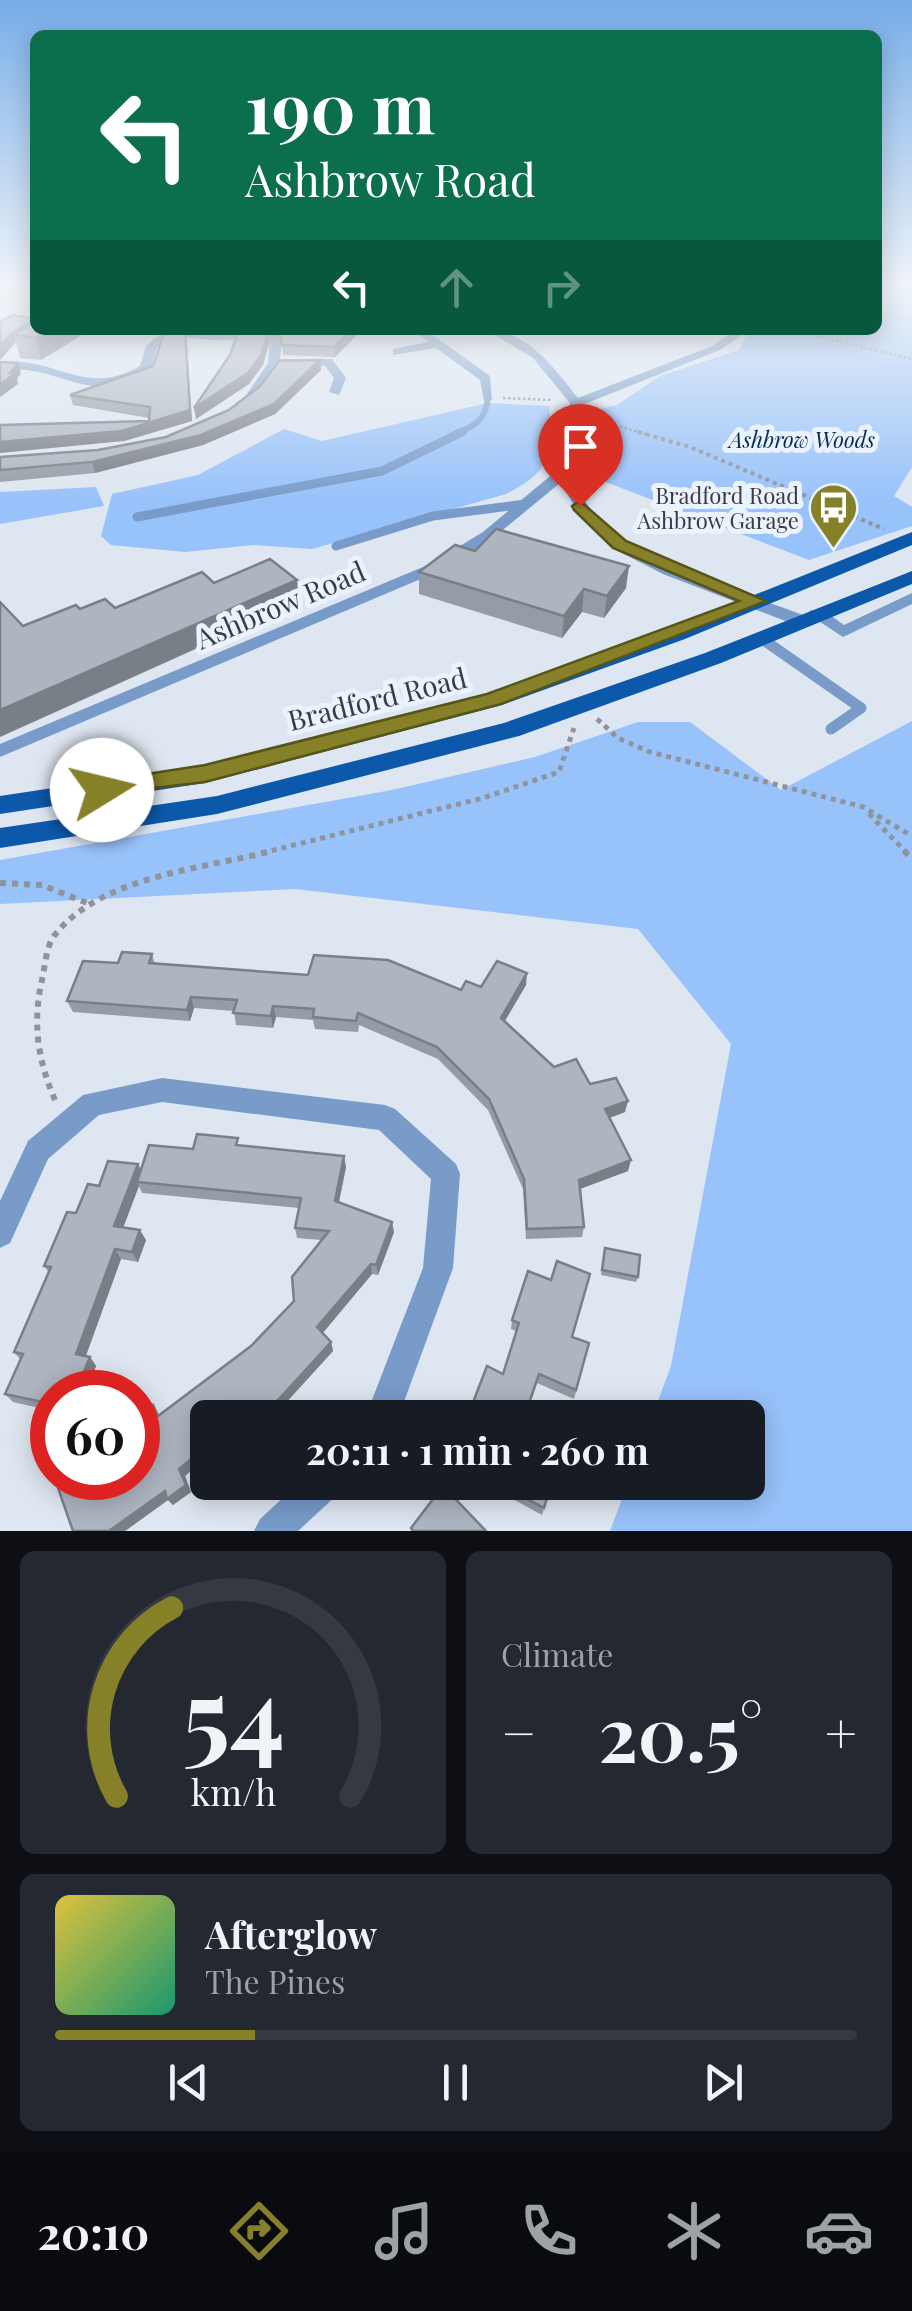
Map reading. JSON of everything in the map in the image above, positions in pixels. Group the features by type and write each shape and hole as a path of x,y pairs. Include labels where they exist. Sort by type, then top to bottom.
{"main road":[{"name":"Bradford Road","path":"0,805 205,774 494,700 756,601 904,533"},
{"path":"0,838 217,804 510,730 761,638 912,577"}],"street":[{"path":"4,365 57,372 76,383 107,384 146,368 148,359"},
{"path":"242,404 263,386 274,359"},
{"path":"458,359 486,379 488,397"},
{"path":"540,359 575,406 562,474 580,506 619,544 843,632 912,598"},
{"path":"575,406 688,359"},
{"path":"274,363 328,362 340,378 334,392"},
{"name":"Ashbrow Road","path":"1,751 421,574 488,535 562,474"},
{"path":"0,1233 38,1150 92,1104 162,1090 386,1118 446,1174 438,1268 389,1400"},
{"path":"272,1531 306,1500"}],"lane":[{"path":"137,517 382,471 478,423 488,411 488,397"},
{"path":"336,546 433,516 524,504"},
{"path":"761,638 861,708 830,728"}],"path":[{"path":"488,397 575,406 690,447 849,517 904,533"},
{"path":"66,1126 38,1061 38,997 51,938 87,903 141,884 483,798 559,772 580,705 618,738 650,752 863,807 912,836"},
{"path":"863,807 912,859"},
{"path":"0,883 42,885 87,903"}],"green space":[{"name":"Ashbrow Woods","path":"710,359 912,359 912,467 894,496 912,507 912,526 809,560 577,471 600,409 617,405 660,376"},
{"path":"488,403 549,406 551,436 547,459 533,478 506,494 312,549 253,545 185,552 111,545 101,536 112,494 198,475 284,429 322,441"},
{"path":"96,487 104,506 0,524 0,492"},
{"path":"912,721 912,1531 610,1531 622,1500 765,1500 765,1400 658,1400 671,1366 731,1044 638,929 295,889 0,904 0,860 392,790 535,757 638,722 690,722 781,790"}],"building":[{"path":"155,359 187,359 190,410 122,431 0,442 0,425 149,421 150,407 70,395 153,366"},
{"path":"227,359 258,359 248,373 194,408"},
{"path":"320,360 274,404 201,435 92,462 0,470 0,457 98,450 166,437 229,410 260,386 279,361"},
{"path":"0,362 18,363 10,373 15,374 0,384"},
{"path":"496,529 629,566 607,596 584,589 564,616 419,572 455,545 475,551"},
{"path":"270,559 297,580 0,710 0,602 23,626 76,605 80,609 105,599 115,608 202,572 214,583"},
{"path":"122,952 152,954 149,963 308,975 314,955 388,960 461,990 466,981 481,987 497,961 527,973 501,1018 554,1067 576,1059 590,1084 616,1078 628,1101 605,1109 631,1160 579,1180 584,1227 527,1229 524,1179 489,1099 437,1047 358,1013 356,1021 313,1017 314,1009 273,1006 271,1016 233,1013 237,1000 191,997 187,1010 67,1001 83,961 118,963"},
{"path":"197,1134 238,1138 236,1145 344,1156 335,1201 392,1222 376,1265 371,1264 317,1327 331,1342 279,1399 190,1400 190,1460 179,1469 186,1485 167,1499 165,1491 160,1495 160,1414 251,1346 294,1301 292,1277 329,1231 295,1228 301,1198 137,1182 149,1145 193,1149"},
{"path":"108,1161 138,1164 114,1226 140,1230 132,1252 115,1249 76,1354 90,1357 85,1370 30,1370 30,1399 5,1394 23,1354 14,1352 51,1267 44,1266 67,1212 76,1213 88,1184 99,1186"},
{"path":"605,1248 640,1255 638,1277 602,1270"},
{"path":"557,1261 590,1274 572,1337 589,1343 576,1390 539,1374 530,1400 474,1400 487,1366 503,1374 519,1323 512,1320 528,1271 551,1280"},
{"path":"62,1500 152,1500 109,1531 73,1531"},
{"path":"432,1500 456,1500 486,1531 413,1531 411,1528"},
{"path":"529,1500 546,1500 544,1508"}],"place":[{"name":"Bradford Road Ashbrow Garage","path":"834,550"}],"route":[{"path":"102,790 205,774 494,700 678,634 756,601 674,571 619,544 604,534 580,506"}]}
